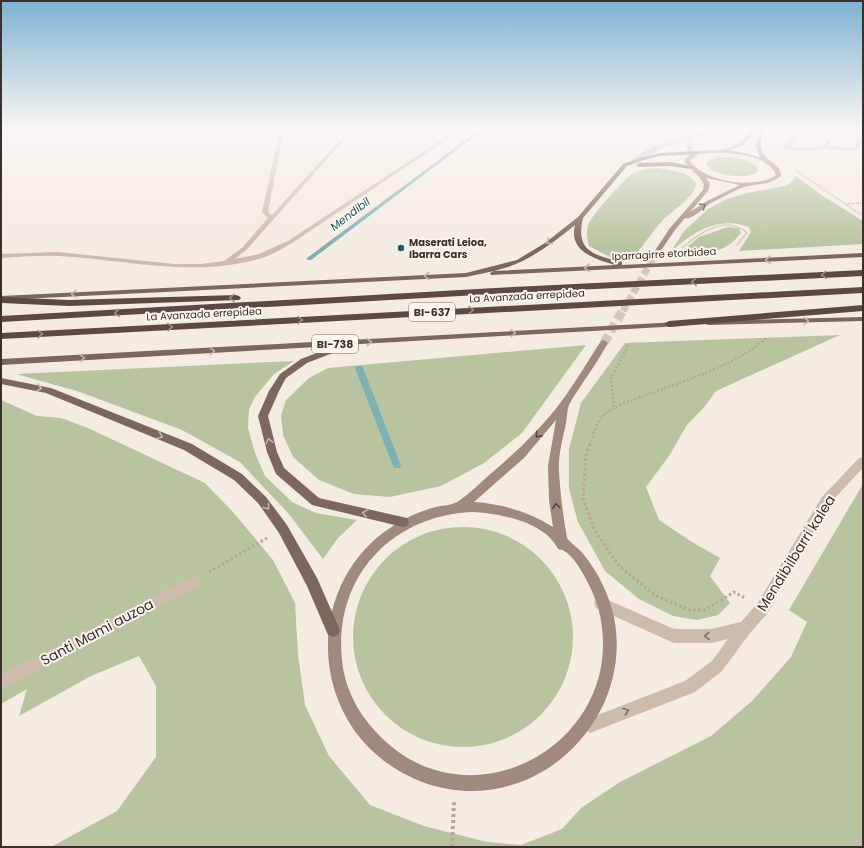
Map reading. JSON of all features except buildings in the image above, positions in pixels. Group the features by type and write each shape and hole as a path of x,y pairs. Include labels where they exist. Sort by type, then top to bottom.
{"highway":[{"name":"La Avanzada errepidea","path":"1,318 863,273"},
{"name":"La Avanzada errepidea","path":"1,336 863,290"},
{"path":"1,299 69,302 495,292"},
{"path":"669,324 863,308"}],"main road":[{"path":"1,299 466,274 497,268 519,261 547,244 580,218 620,170"},
{"path":"580,218 576,228 576,238 580,247 597,258 626,266"},
{"name":"Iparragirre etorbidea","path":"466,274 863,255"},
{"path":"669,324 863,318"},
{"name":"BI-738","path":"1,362 669,324"},
{"path":"348,343 304,362 283,376 274,391 263,416 272,452 280,471 316,502 403,522"},
{"path":"1,381 48,390 188,447 238,477 262,500 283,529 312,582 333,630"}],"street":[{"path":"272,218 265,212 274,170"},
{"path":"226,263 245,248 316,170"},
{"path":"1,256 58,254 174,266 201,266 261,256 290,242 399,170"},
{"path":"695,170 701,174 723,181 748,184 766,182 777,178 777,170"},
{"path":"655,255 672,229 706,190 707,184 701,174"},
{"path":"672,229 709,202 734,189 748,184"},
{"path":"462,506 520,455 564,405 604,343"},
{"path":"562,545 555,500 553,466 564,405"},
{"name":"Mendibilbarri kalea","path":"590,725 690,687 717,666 745,628 762,609 826,500 863,461"},
{"path":"462,506 498,510 531,523 562,545 585,571 601,603 610,642 607,684 590,725 556,762 508,783 455,784 402,764 362,726 338,679 333,630 340,595 356,564 377,539 403,522 432,510 462,506"},
{"name":"Santi Mami auzoa","path":"1,682 193,582"},
{"path":"601,603 674,636 711,636 745,628"}],"path":[{"path":"794,170 863,216"},
{"path":"845,204 863,203"},
{"path":"680,249 689,241 722,225 730,224 744,228 747,232 743,239 734,248 710,262"},
{"path":"762,609 734,592 705,610 689,610 655,595 619,566 595,531 583,499 586,455 600,418 614,407 683,382 729,362 760,344 782,321"},
{"path":"614,407 611,378 629,344"},
{"path":"193,582 283,529"},
{"path":"452,847 455,784"}],"green space":[{"path":"641,170 665,170 678,172 688,176 696,183 695,189 682,204 661,222 636,254 622,254 618,259 610,257 589,246 587,235 588,225 590,220 622,183 632,174"},
{"path":"713,170 759,170 758,172 746,176 730,176"},
{"path":"796,176 820,194 863,221 863,244 739,251 751,232 749,227 727,223 706,228 696,233 670,253 684,231 708,209 727,199 747,193 785,186 792,182"},
{"path":"728,227 739,228 741,233 735,240 721,249 698,253 680,253 699,237"},
{"path":"840,335 716,391 705,406 687,425 669,456 646,487 659,520 692,542 720,558 710,576 730,603 718,615 697,620 673,616 639,599 605,571 578,522 569,489 569,449 581,403 625,343"},
{"path":"586,345 522,433 484,463 441,486 390,497 354,494 319,480 293,457 283,435 281,415 286,400 309,378 328,368"},
{"path":"294,361 274,374 255,397 249,409 248,428 255,453 265,476 292,502 316,513 357,520 338,538 323,559 288,513 240,462 182,430 77,391 16,374"},
{"path":"1,400 37,416 61,418 88,428 205,483 233,512 273,560 295,603 298,655 305,705 329,756 370,805 424,826 487,842 521,845 562,829 581,808 620,782 711,736 752,701 791,657 807,622 789,610 863,484 863,847 51,847 117,811 156,757 156,686 139,656 91,676 19,716 27,689 1,704"},
{"path":"452,527 474,527 495,531 505,535 524,545 541,559 555,576 565,595 571,615 573,637 571,659 565,679 555,698 541,715 524,729 495,743 474,747 452,747 431,743 411,734 393,722 378,707 366,689 357,669 353,648 353,626 357,605 366,585 378,567 393,552 411,540 431,531"}],"waterway":[{"name":"Mendibil","path":"309,259 428,170"},
{"path":"359,368 397,466"}],"tunnel":[{"path":"623,311 655,255"},
{"path":"604,343 623,310"}],"place":[{"name":"Maserati Leioa, Ibarra Cars","path":"401,248"}]}
